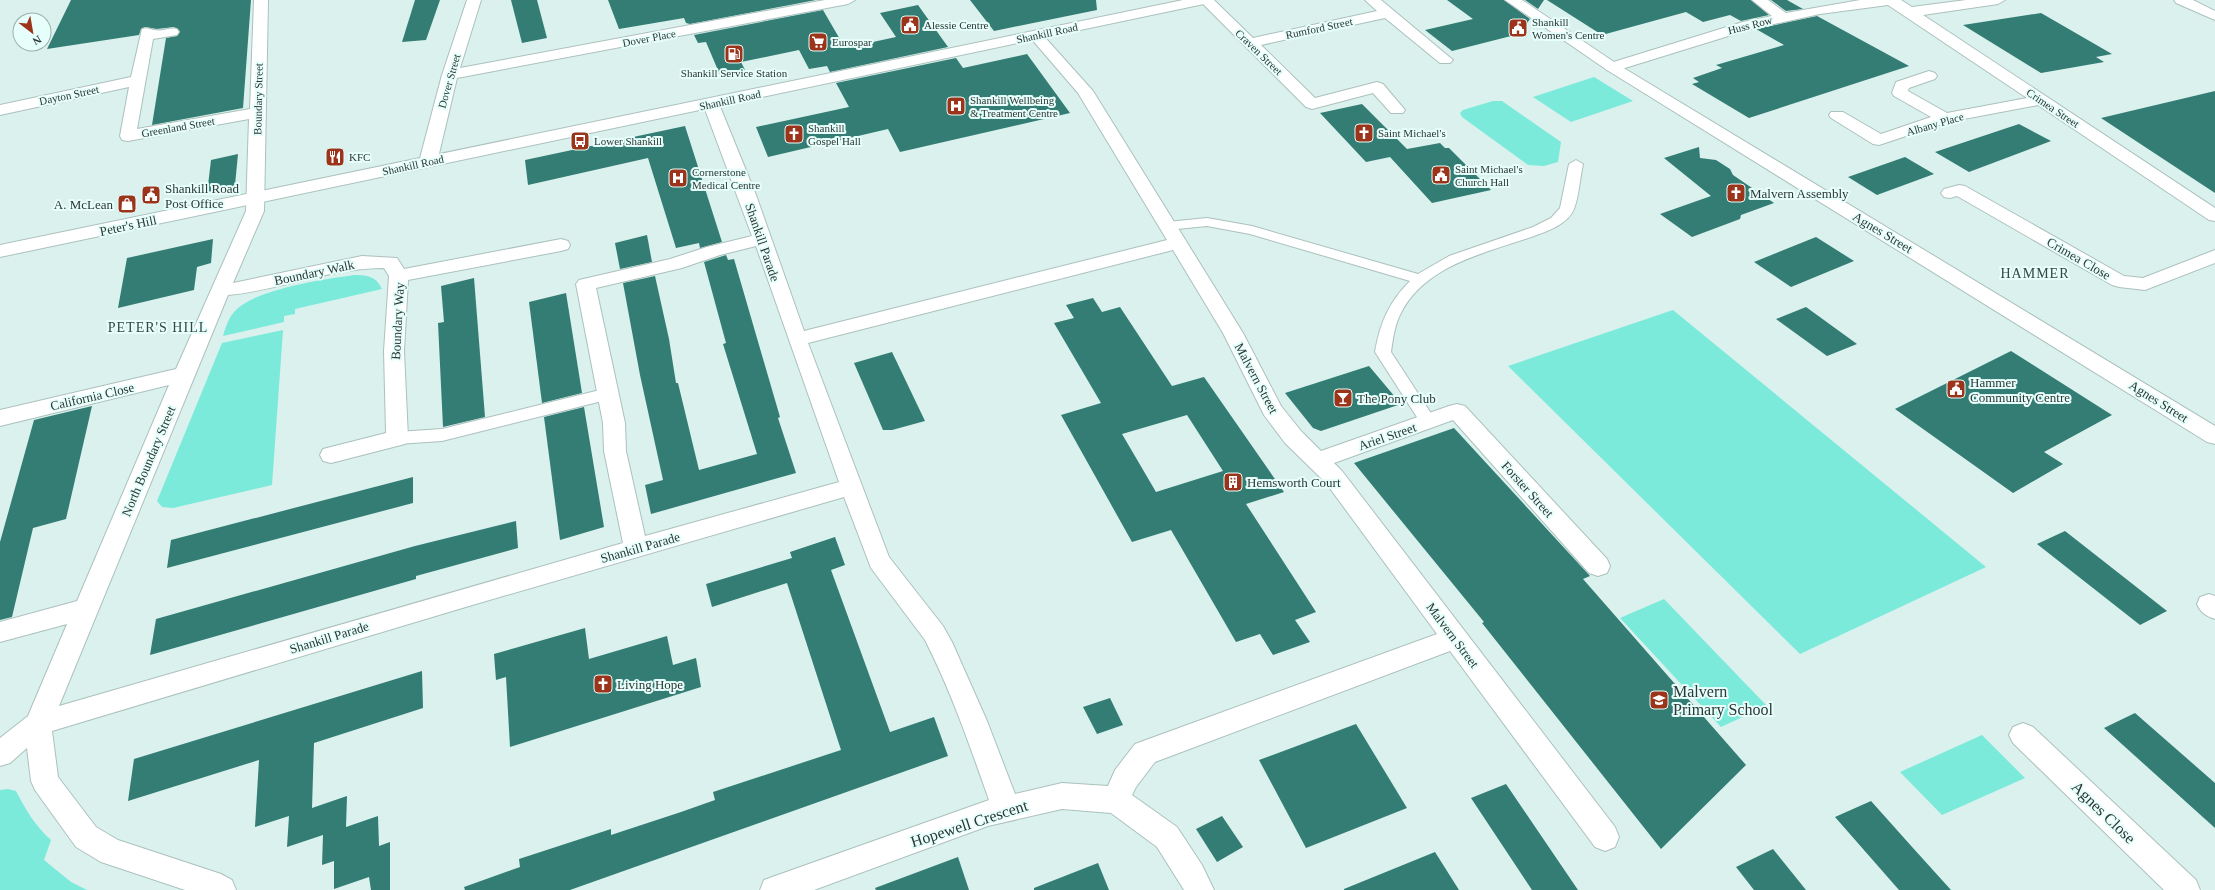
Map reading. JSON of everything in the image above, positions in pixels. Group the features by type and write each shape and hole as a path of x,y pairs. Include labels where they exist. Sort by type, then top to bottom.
{"street":[{"name":"Boundary Street","path":"257,199 257,113 261,0"},
{"name":"Dover Street","path":"428,162 450,75 474,0"},
{"name":"Dover Place","path":"450,75 848,0"},
{"name":"Shankill Road","path":"257,199 1205,0"},
{"name":"Craven Street","path":"1205,0 1312,104 1377,87 1397,110"},
{"path":"1372,0 1444,60"},
{"name":"Agnes Street","path":"1512,0 1612,67 2215,436"},
{"path":"1759,0 1783,17"},
{"name":"Huss Row","path":"1612,67 1720,32 1783,17 1891,0"},
{"name":"Crimea Street","path":"1891,0 2215,216"},
{"path":"1909,12 1971,2 1998,0"},
{"path":"2181,0 2215,16"},
{"name":"Rumford Street","path":"1250,43 1388,13"},
{"name":"Greenland Street","path":"172,32 147,34 128,136 257,113"},
{"name":"Malvern Street","path":"1036,36 1085,91 1233,333 1272,410 1293,437 1334,477 1606,837"},
{"path":"1929,76 1902,85 1900,93 1946,118"},
{"name":"Dayton Street","path":"0,110 138,80"},
{"name":"Albany Place","path":"1837,115 1879,140 1946,118 2041,100"},
{"name":"Shankill Parade","path":"38,724 636,548 851,487 763,240 711,104"},
{"path":"1428,421 1383,352 1387,324 1398,302 1420,279 1451,255 1538,230 1556,221 1567,209 1576,164"},
{"name":"Crimea Close","path":"1950,193 1959,190 2119,281 2145,284 2215,256"},
{"name":"Peter's Hill","path":"0,251 257,199"},
{"name":"North Boundary Street","path":"38,724 184,374 222,290 255,211 257,199"},
{"path":"797,339 1172,235 1207,222 1252,230 1420,279"},
{"path":"636,548 615,452 614,423 586,284 675,264 714,251 763,240"},
{"name":"Boundary Way","path":"397,438 394,351 399,276 561,245"},
{"name":"Boundary Walk","path":"222,290 249,286 362,262 390,262 399,276"},
{"name":"California Close","path":"0,418 184,374"},
{"path":"331,455 397,438 442,436 608,394"},
{"name":"Ariel Street","path":"1317,461 1457,411"},
{"name":"Forster Street","path":"1457,411 1598,566"},
{"path":"851,487 879,561 934,633 943,650 974,721 1006,807"},
{"path":"0,632 86,609"},
{"path":"1200,890 1192,875 1167,838 1116,800 1125,779 1145,753 1455,638"},
{"path":"0,754 38,724"},
{"path":"38,724 46,781 86,837 112,852 211,884 221,890"},
{"name":"Agnes Close","path":"2023,735 2185,890"},
{"name":"Hopewell Crescent","path":"775,890 823,881 1006,807 1062,796 1116,800"}],"green space":[{"path":"1594,77 1633,101 1571,122 1533,97"},
{"path":"1493,101 1502,101 1561,142 1558,162 1544,166 1528,165 1462,117 1460,113 1463,110"},
{"path":"354,275 371,277 377,281 382,289 295,309 295,314 284,316 284,322 223,336 228,321 234,312 247,302 260,296 292,286"},
{"path":"1673,310 1986,567 1800,654 1508,366"},
{"path":"283,330 272,485 173,508 162,507 157,501 222,343"},
{"path":"1664,599 1766,706 1721,727 1620,618"},
{"path":"1982,735 2025,778 1942,815 1900,772"},
{"path":"8,789 16,791 31,817 51,840 44,860 71,882 87,890 0,890 0,790"}],"building":[{"path":"71,0 251,0 243,108 152,125 166,38 177,36 180,31 174,27 157,29 145,27 141,29 139,35 52,48 52,39"},
{"path":"415,0 440,0 426,40 402,42"},
{"path":"511,0 537,0 547,38 522,43"},
{"path":"608,0 816,0 690,24 686,23 684,18 619,29"},
{"path":"970,0 1096,0 1097,10 994,31"},
{"path":"1447,0 1504,0 1530,19 1519,34 1452,51 1425,30 1473,19"},
{"path":"1525,0 1544,0 1538,9"},
{"path":"1547,0 1751,0 1769,15 1741,21 1730,15 1703,22 1686,12 1602,35"},
{"path":"1771,0 1787,0 1803,9 1786,11"},
{"path":"918,5 948,47 830,72 827,66 809,69 799,50 741,62 745,70 720,75 706,42 698,43 694,35 823,10 845,48 896,37 880,13"},
{"path":"2041,13 2112,54 2096,57 2104,62 2041,73 1963,25"},
{"path":"1817,16 1909,66 1749,118 1692,84 1699,82 1693,78 1722,68 1716,65 1784,45 1756,29"},
{"name":"Shankill Wellbeing & Treatment Centre","path":"1027,54 1070,113 900,152 888,129 768,157 756,127 849,107 836,83 956,58 963,68"},
{"path":"2215,91 2215,193 2101,118"},
{"path":"1362,104 1407,149 1440,143 1445,148 1449,148 1491,190 1432,203 1390,157 1366,162 1320,113"},
{"path":"2019,124 2051,141 1969,172 1935,152"},
{"path":"685,126 722,242 700,248 699,243 676,248 648,158 528,185 525,160"},
{"name":"Malvern Assembly","path":"1699,147 1700,158 1716,160 1730,169 1733,175 1774,203 1741,215 1740,219 1692,237 1660,214 1711,196 1664,158"},
{"path":"238,154 235,185 227,190 207,194 211,160"},
{"path":"1905,157 1934,174 1877,195 1848,177"},
{"path":"647,235 652,262 620,269 615,243"},
{"path":"1816,237 1854,261 1791,287 1754,262"},
{"path":"213,239 211,263 197,267 194,290 118,308 127,258"},
{"path":"726,255 728,260 734,259 780,417 778,418 796,473 651,514 645,485 663,480 640,375 623,283 655,276 669,339 676,383 678,383 699,470 757,454 723,344 726,343 704,262"},
{"path":"474,278 485,417 443,427 438,323 444,322 441,286"},
{"path":"566,293 582,393 542,403 529,302"},
{"name":"Hemsworth Court","path":"1093,298 1102,312 1120,307 1172,386 1204,377 1284,492 1246,504 1316,612 1295,620 1310,642 1273,655 1260,634 1236,642 1171,530 1132,542 1061,415 1101,403 1054,323 1074,318 1066,305","holes":["1187,415 1223,471 1156,492 1122,434"]},
{"path":"1806,307 1857,344 1827,356 1776,319"},
{"path":"2011,351 2112,415 2044,452 2063,464 2013,493 1895,409"},
{"path":"892,352 925,421 892,430 883,430 854,363"},
{"name":"The Pony Club","path":"1369,366 1401,404 1321,431 1313,428 1285,393"},
{"path":"92,406 66,519 33,528 12,617 0,620 0,542 34,420"},
{"path":"584,407 604,527 560,540 544,417"},
{"path":"1454,428 1590,576 1583,579 1746,765 1661,849 1482,623 1484,622 1354,463"},
{"path":"413,477 413,503 167,568 171,540"},
{"path":"516,521 518,548 416,576 416,579 150,655 156,619 415,546"},
{"path":"2065,531 2167,611 2140,625 2037,544"},
{"path":"835,537 845,565 831,570 890,732 934,717 948,756 570,890 465,890 464,887 520,867 519,859 611,829 611,835 681,812 715,800 713,792 841,750 787,583 712,607 706,584 792,558 790,552"},
{"name":"Living Hope","path":"585,628 589,659 667,636 673,665 696,658 701,687 510,747 506,677 496,680 494,654"},
{"path":"422,671 423,708 314,743 312,808 347,796 346,827 378,816 379,846 390,842 390,890 371,890 369,877 334,889 334,861 322,865 323,835 287,847 289,816 255,827 259,760 128,801 134,759"},
{"path":"1110,698 1123,725 1097,734 1083,707"},
{"path":"2135,713 2215,783 2215,828 2104,728"},
{"path":"1356,724 1407,808 1306,848 1259,760"},
{"path":"1506,784 1578,890 1532,890 1471,798"},
{"path":"1871,801 1951,890 1899,890 1835,817"},
{"path":"1222,816 1243,847 1217,862 1196,829"},
{"path":"1773,849 1806,890 1754,890 1736,867"},
{"path":"1435,852 1459,890 1344,890 1344,889"},
{"path":"958,857 969,890 876,890 875,888"},
{"path":"1098,863 1109,890 1034,890 1034,888"}],"place":[{"name":"Alessie Centre","path":"910,25"},
{"name":"Shankill Women's Centre","path":"1518,28"},
{"name":"Eurospar","path":"818,42"},
{"name":"Shankill Service Station","path":"734,54"},
{"name":"Shankill Wellbeing & Treatment Centre","path":"956,106"},
{"name":"Saint Michael's","path":"1364,133"},
{"name":"Shankill Gospel Hall","path":"794,134"},
{"name":"Lower Shankill","path":"580,141"},
{"name":"KFC","path":"335,157"},
{"name":"Saint Michael's Church Hall","path":"1441,175"},
{"name":"Cornerstone Medical Centre","path":"678,178"},
{"name":"Malvern Assembly","path":"1736,193"},
{"name":"Shankill Road Post Office","path":"151,195"},
{"name":"A. McLean","path":"127,204"},
{"name":"Hammer Community Centre","path":"1956,389"},
{"name":"The Pony Club","path":"1343,398"},
{"name":"Hemsworth Court","path":"1233,482"},
{"name":"Living Hope","path":"603,684"},
{"name":"Malvern Primary School","path":"1659,700"}],"district":[{"name":"HAMMER","path":"2035,273"},
{"name":"PETER'S HILL","path":"158,327"}]}
